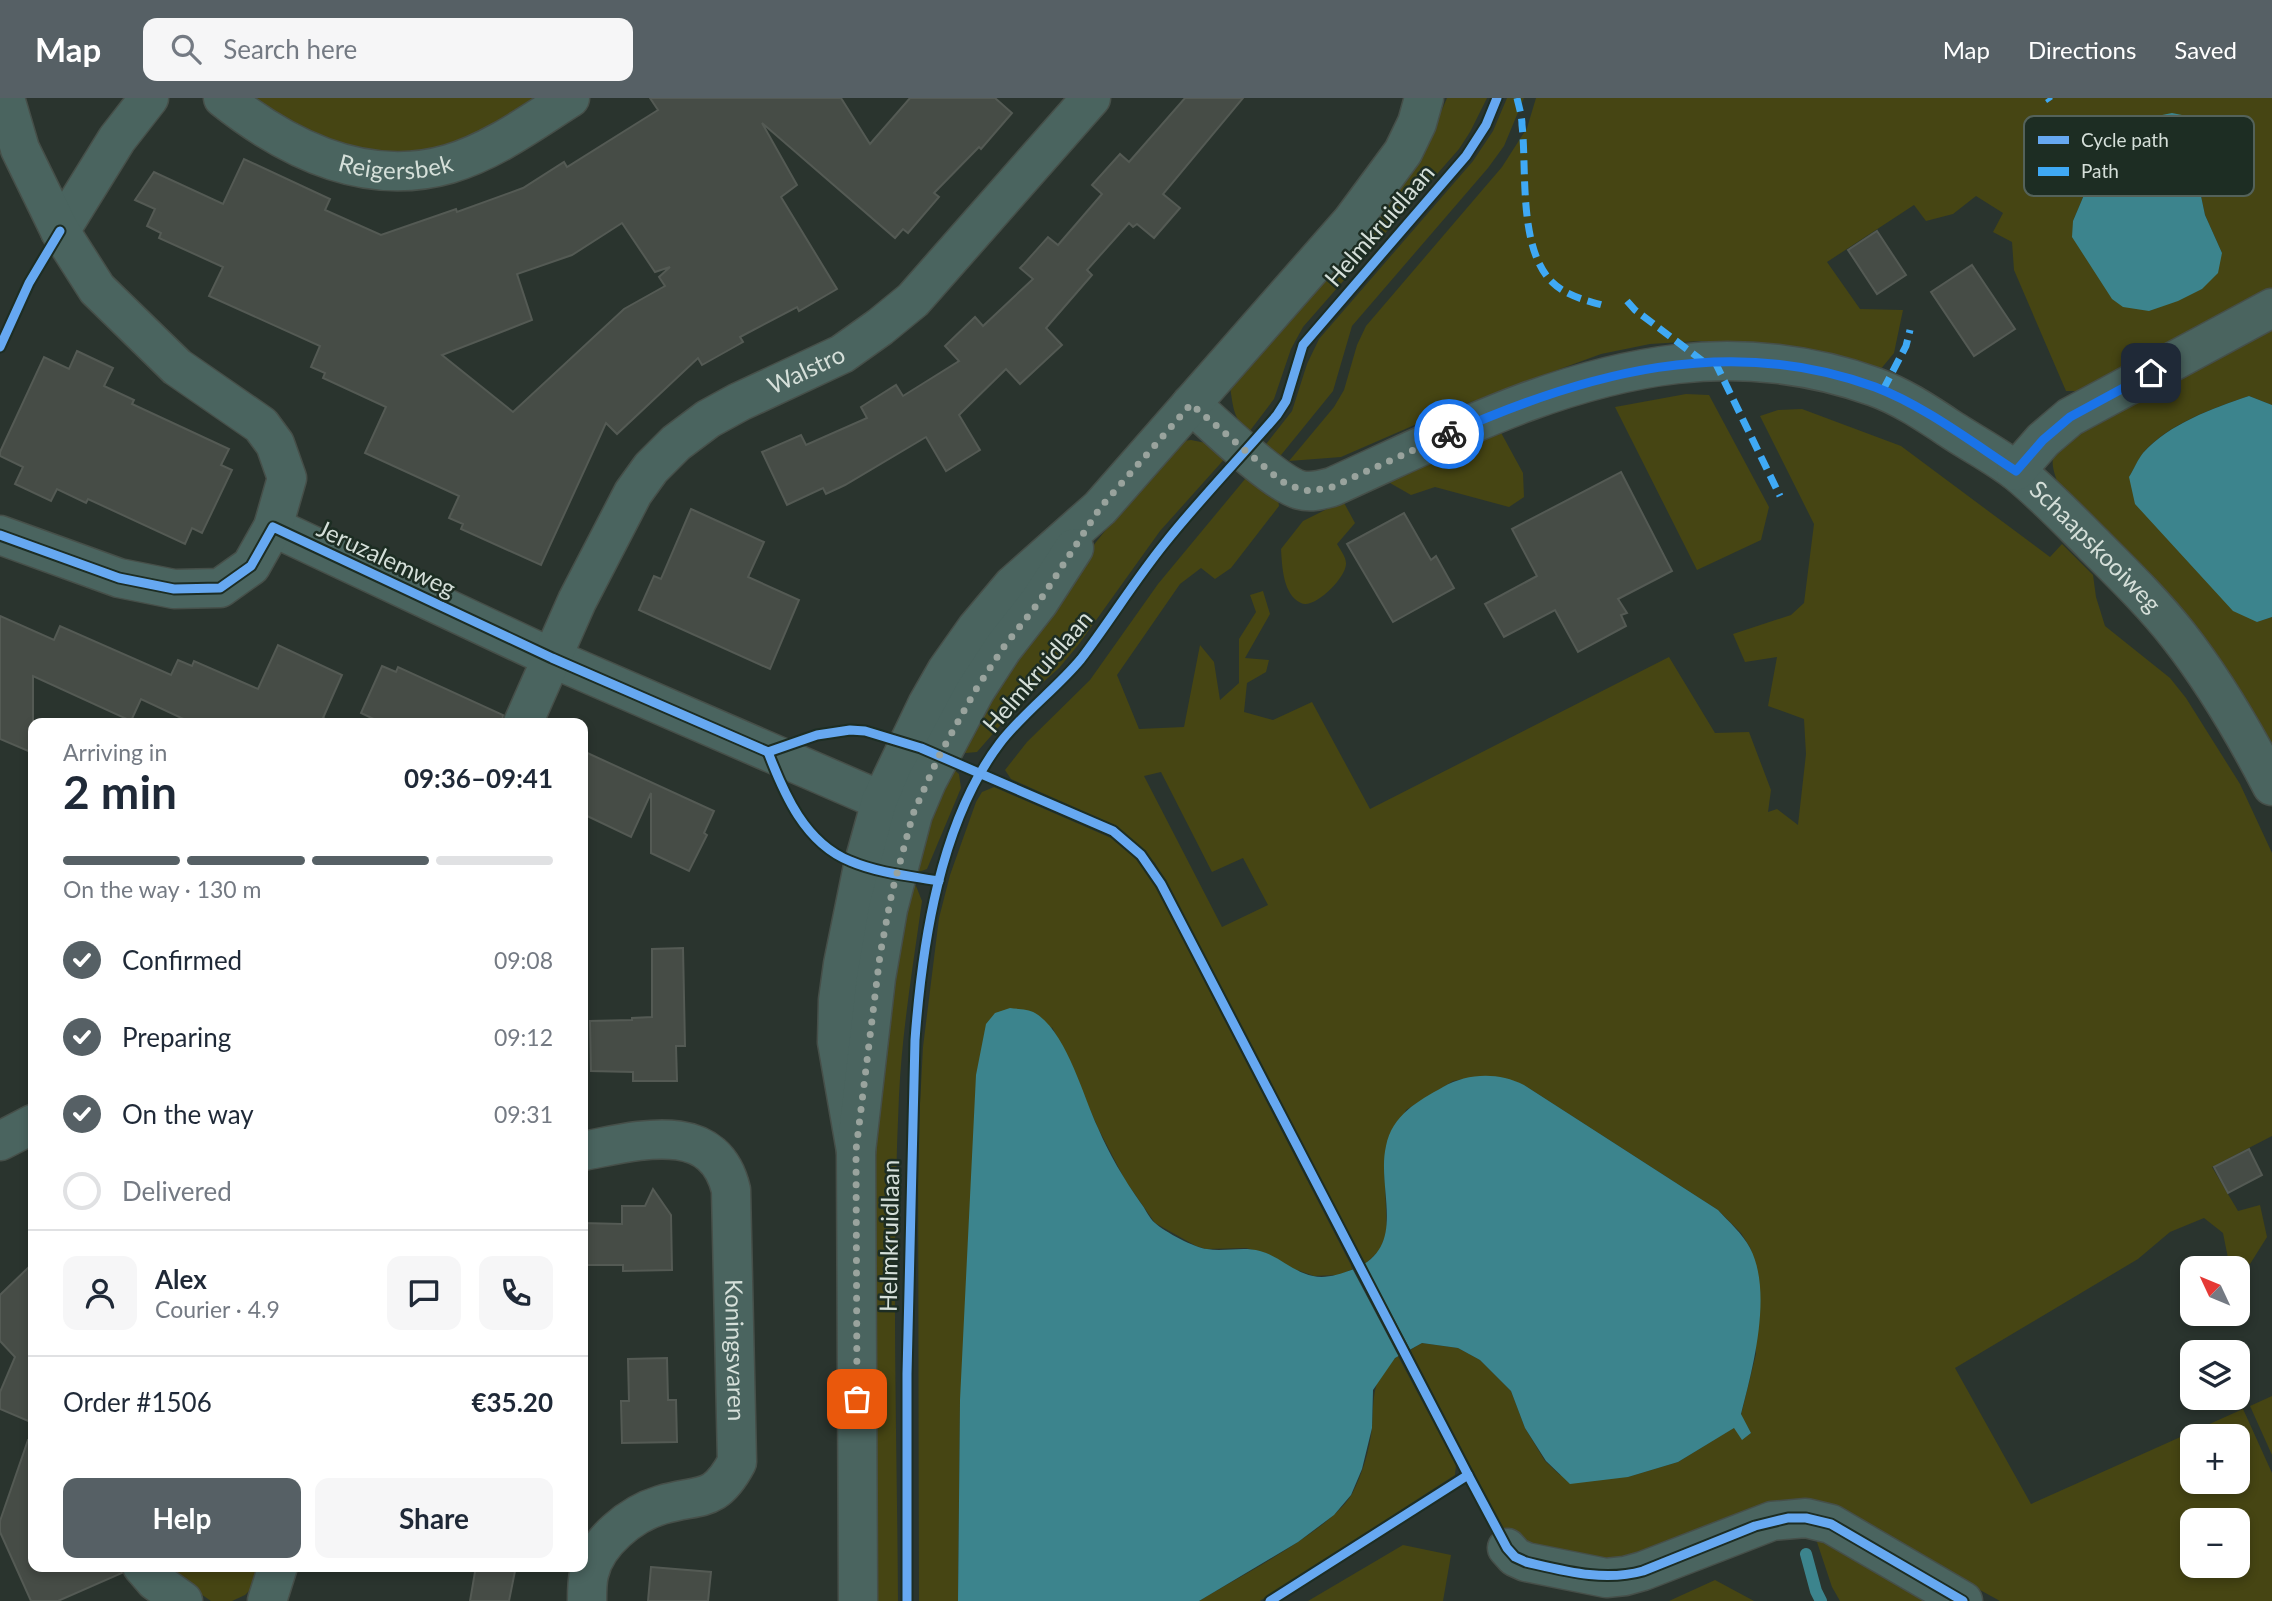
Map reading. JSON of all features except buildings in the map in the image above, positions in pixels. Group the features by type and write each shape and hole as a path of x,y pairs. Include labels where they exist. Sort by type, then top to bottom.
{"street":[{"path":"60,231 117,139 149,98"},
{"name":"Reigersbek","path":"223,98 285,141 322,157 369,171 410,171 449,164 488,148 570,98"},
{"name":"Walstro","path":"525,718 578,601 633,493 651,468 676,443 708,419 842,354 913,300 1091,98"},
{"name":"Helmkruidlaan","path":"858,1601 856,1150 882,944 891,897 897,808 927,780 975,691 1003,648 1039,602 1100,508 1352,221 1379,186 1403,152 1417,123 1424,98"},
{"path":"0,535 119,578 174,589 220,588 251,565 273,527 287,478 275,444 261,425 177,367 97,289 60,231 20,149 4,103"},
{"path":"2016,471 2043,440 2070,417 2272,308"},
{"name":"Schaapskooiweg","path":"1191,404 1281,481 1311,491 1332,487 1504,411 1584,383 1646,369 1734,361 1760,363 1802,368 1876,387 1908,402 2016,471 2140,591 2179,637 2226,704 2272,786"},
{"name":"Jeruzalemweg","path":"273,527 552,658 897,808"},
{"path":"0,1141 28,1127"},
{"name":"Koningsvaren","path":"587,1601 589,1572 601,1548 614,1534 633,1517 661,1505 704,1497 726,1481 737,1462 731,1191 727,1172 717,1159 699,1145 679,1141 640,1141 588,1150"},
{"path":"1507,1548 1526,1562 1606,1578 1643,1571 1755,1526 1788,1518 1805,1518 1831,1524 1963,1601"},
{"path":"147,1572 183,1601"},
{"path":"267,1601 276,1572"}],"shaded area":[{"path":"250,98 541,98 490,130 441,147 393,154 372,152 315,137"},
{"path":"1447,98 1487,98 1459,149 1303,327 1291,349 1274,399 1249,432 1237,417 1230,387 1391,201 1427,144"},
{"path":"1507,98 1524,98 1504,146 1352,326 1333,391 1277,460 1263,448 1292,411 1307,364 1319,339 1473,161 1493,131"},
{"path":"1536,98 2272,98 2272,291 2089,391 2066,391 2014,270 2012,242 1993,232 2003,213 1976,196 1953,214 1926,221 1914,205 1827,262 1860,309 1903,310 1894,353 1880,370 1754,343 1699,341 1650,344 1601,354 1449,410 1341,457 1289,461 1334,407 1344,390 1357,345 1366,326 1502,167 1527,128","holes":["2024,116 2254,116 2254,196 2201,196 2205,215 2222,253 2202,289 2149,311 2073,221 2084,196 2024,196"]},
{"path":"2272,323 2272,405 2249,396 2178,425 2143,453 2129,477 2257,622 2272,617 2272,747 2058,484 2053,460 2056,450 2065,438"},
{"path":"1686,394 1709,395 1769,507 1761,540 1697,570 1615,407"},
{"path":"1802,409 1901,446 2050,557 2062,544 2093,575 2096,597 2105,626 2170,678 2186,698 2240,784 2272,853 2272,1136 2212,1167 2238,1211 2260,1205 2267,1237 2250,1264 2250,1256 2228,1256 2223,1233 2204,1218 2170,1232 2138,1259 1955,1368 2031,1504 2180,1437 2180,1494 2250,1494 2250,1424 2272,1473 2272,1601 2000,1601 1846,1516 1616,1563 1551,1554 1509,1535 1410,1350 1422,1343 1458,1348 1480,1360 1511,1391 1525,1428 1545,1461 1560,1475 1628,1477 1678,1462 1735,1427 1742,1439 1751,1433 1741,1415 1756,1354 1751,1249 1741,1233 1718,1210 1524,1085 1469,1078 1453,1081 1406,1110 1384,1162 1387,1233 1379,1251 1365,1264 1155,863 1114,825 1011,779 1005,770 1027,742 1090,680 1158,584 1250,473 1278,499 1279,506 1231,568 1215,579 1201,568 1180,584 1117,675 1139,729 1184,727 1200,645 1214,662 1220,700 1239,683 1239,639 1256,612 1250,595 1263,591 1270,614 1245,658 1269,660 1266,672 1247,683 1244,712 1273,720 1312,702 1370,809 1669,657 1715,733 1749,732 1771,790 1768,812 1777,809 1798,825 1806,754 1804,719 1768,706 1777,657 1745,662 1733,634 1791,615 1804,603 1814,524 1760,416 1778,410","holes":["1161,772 1212,872 1243,858 1268,905 1222,927 1144,776"]},
{"path":"1499,429 1523,473 1524,497 1509,507 1435,487 1411,495 1390,483 1398,471"},
{"path":"1183,441 1206,443 1228,455 1160,531 1059,668 1018,705 977,752 966,753 952,749 1005,668 1089,551"},
{"path":"1343,501 1355,523 1337,544 1345,558 1345,569 1329,591 1314,602 1301,603 1290,594 1287,587 1281,549 1303,521"},
{"path":"953,769 959,774 961,788 927,869 919,872 907,868"},
{"path":"994,787 1111,838 1136,859 1150,876 1353,1269 1339,1275 1314,1276 1294,1269 1268,1254 1246,1248 1206,1249 1196,1246 1155,1223 1125,1180 1052,1027 960,1400 958,1601 919,1601 918,1142 923,1047 939,918 950,875 976,802 982,792"},
{"path":"905,882 916,886 922,901 908,998 899,1096 895,1285 898,1601 876,1601 874,1140"},
{"path":"1398,1356 1456,1465 1455,1475 1260,1601 1199,1601 1304,1538 1341,1508 1352,1494 1365,1462 1378,1379 1389,1363"},
{"path":"2272,1396 2272,1455 2250,1406"},
{"path":"2241,1410 2243,1410 2250,1424 2210,1424"},
{"path":"1815,1536 1934,1601 1840,1601 1832,1587"},
{"path":"1403,1545 1451,1555 1443,1601 1308,1601"},
{"path":"169,1572 261,1572 258,1582 245,1595 232,1601 211,1601"},
{"path":"1715,1580 1754,1601 1669,1601"}],"water":[{"path":"2172,113 2187,116 2157,116"},
{"path":"2084,196 2201,196 2205,215 2222,253 2218,273 2202,289 2178,301 2149,311 2123,307 2112,299 2072,237 2073,221"},
{"path":"2249,396 2272,405 2272,617 2257,622 2233,611 2135,504 2129,477 2143,453 2178,425"},
{"path":"1010,1008 1035,1013 1056,1034 1112,1157 1155,1223 1180,1239 1202,1248 1260,1251 1299,1271 1318,1277 1333,1276 1354,1269 1371,1259 1381,1247 1386,1232 1387,1215 1384,1163 1386,1146 1394,1126 1407,1110 1434,1092 1463,1079 1494,1076 1524,1085 1718,1210 1747,1243 1757,1266 1760,1286 1759,1330 1741,1414 1751,1433 1742,1440 1734,1428 1678,1462 1628,1477 1570,1484 1546,1461 1525,1428 1511,1391 1480,1360 1458,1348 1422,1343 1395,1358 1373,1390 1372,1428 1362,1469 1351,1495 1334,1515 1298,1542 1199,1601 958,1601 960,1400 976,1075 986,1024 995,1013"}],"pier":[{"path":"1363,1261 1412,1353 1400,1359 1351,1266"}],"waterway":[{"path":"1806,1554 1821,1601"}],"marked path":[{"path":"1517,98 1522,122 1529,229 1541,267 1552,282 1564,291 1606,306"},
{"path":"1627,301 1704,362"},
{"path":"1883,390 1906,346 1910,330"},
{"path":"1715,362 1780,496"}],"cycle path":[{"path":"907,1601 907,1374 915,1040 929,925 949,846 962,809 979,775 1000,743 1081,659 1165,543 1277,415 1286,401 1303,345 1466,156 1486,125 1497,98"},
{"path":"0,347 29,283 60,231"},
{"path":"0,535 119,578 174,589 220,588 251,566 273,527 552,658 768,752 817,735 850,730 865,731 921,748 1113,831 1141,855 1161,884 1468,1475 1507,1548 1515,1557 1555,1569 1614,1576 1643,1571 1755,1526 1788,1518 1806,1518 1831,1524 1963,1601"},
{"path":"768,752 798,816 808,830 834,853 850,861 894,874 939,881"},
{"path":"1270,1601 1468,1475"}],"way so far":[{"path":"857,1399 856,1150 876,978 888,909 913,814 927,780 975,691 1003,648 1039,602 1100,508 1191,404 1281,481 1311,491 1332,487 1449,434"}],"route":[{"path":"1449,434 1534,399 1584,383 1679,364 1734,361 1802,368 1876,387 1908,402 2016,471 2043,440 2070,417 2151,373"}]}
